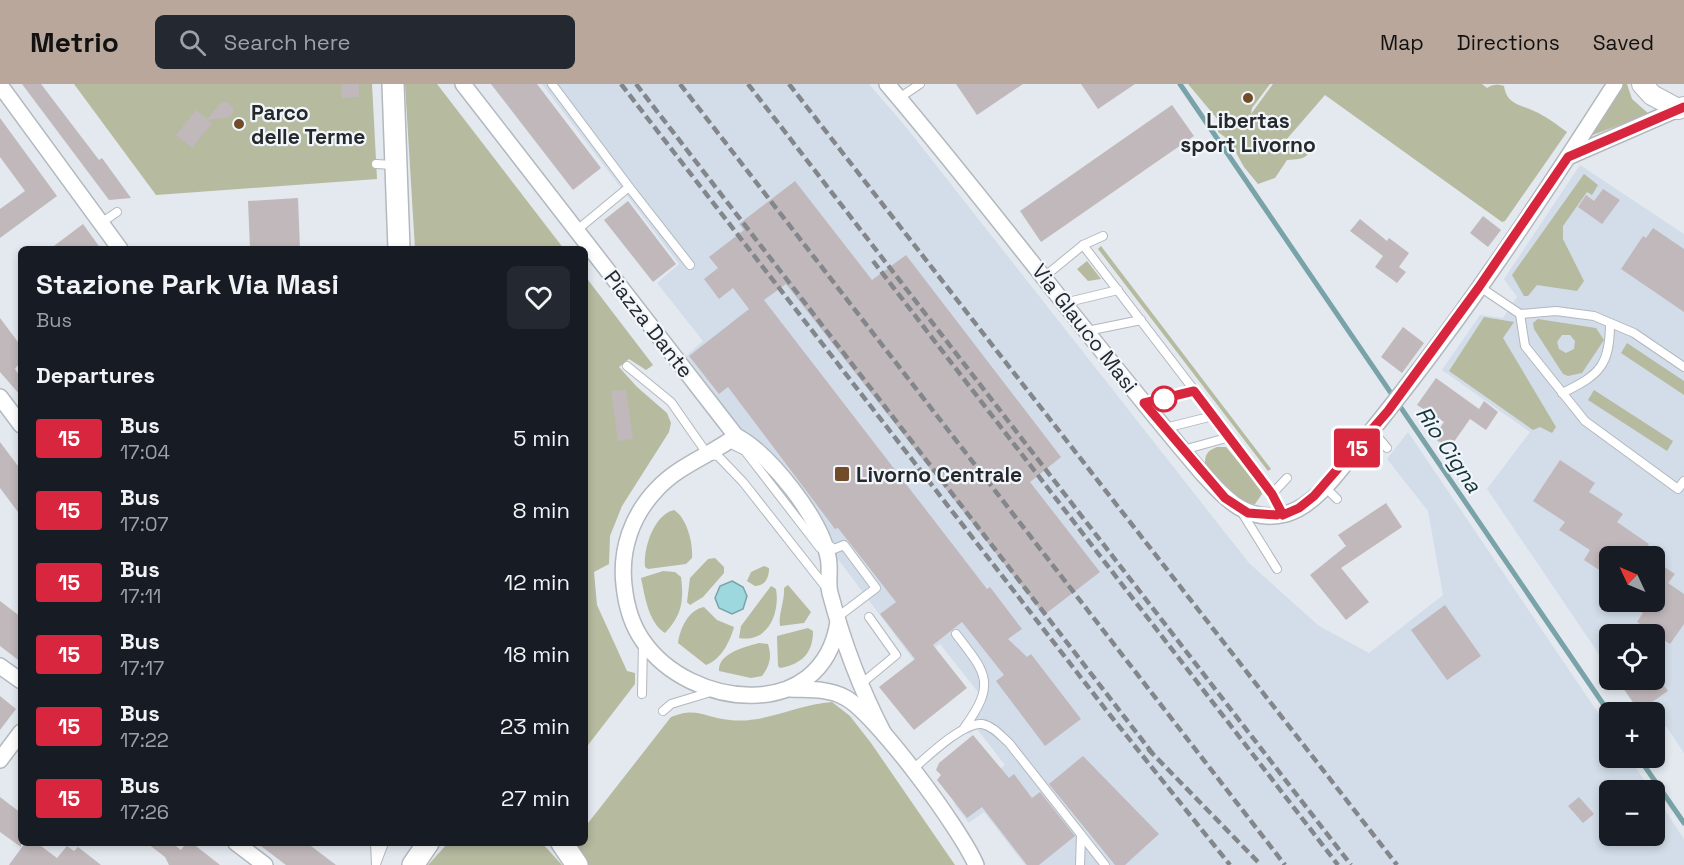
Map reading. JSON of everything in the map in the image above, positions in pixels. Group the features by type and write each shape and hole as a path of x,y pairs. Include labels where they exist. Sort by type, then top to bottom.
{"main road":[{"path":"393,84 386,164 399,246"},
{"path":"413,865 426,846"},
{"path":"564,846 577,865"}],"street":[{"name":"Piazza Dante","path":"463,84 725,421 722,445"},
{"name":"Via Glauco Masi","path":"887,84 987,202 1144,403 1225,498 1240,510"},
{"path":"1240,510 1261,516 1283,515 1299,508 1324,486 1388,411 1479,287 1615,84"},
{"path":"1642,84 1652,96 1681,108"},
{"path":"0,85 118,246"},
{"path":"1568,157 1681,108"},
{"path":"1,399 18,420"},
{"path":"722,445 725,421"},
{"name":"Piazza Dante","path":"884,734 861,684 830,592 829,558 824,541 792,489 763,454 722,445 680,469 656,490 628,536 622,563 625,592 633,623 643,641 657,658 673,670 694,682 717,690 749,696 790,689 829,691 846,698 884,734 957,831 976,865"},
{"name":"Piazza Dante","path":"790,689 814,672 827,658 836,636 838,616"},
{"path":"0,666 18,679"},
{"path":"0,760 18,736"},
{"path":"240,846 265,865"}],"lane":[{"path":"552,84 690,265"},
{"path":"899,98 920,84"},
{"path":"576,230 629,187"},
{"path":"101,223 117,212"},
{"path":"1044,277 1083,245 1103,236"},
{"path":"1083,245 1230,437 1272,494 1283,515"},
{"path":"1479,287 1520,314 1556,311 1594,316 1634,333 1684,367"},
{"path":"1064,303 1118,290"},
{"path":"1520,314 1525,346 1585,421 1678,489 1684,481"},
{"path":"1087,331 1141,320"},
{"path":"1562,393 1582,383 1601,368 1610,348 1610,323"},
{"path":"627,366 722,445"},
{"path":"1144,403 1194,391"},
{"path":"1165,428 1213,416"},
{"path":"1372,430 1387,448"},
{"path":"1183,450 1230,437"},
{"name":"Piazza Dante","path":"829,558 745,451 722,445 718,456 830,592"},
{"path":"1272,494 1287,478"},
{"path":"1324,486 1337,499"},
{"path":"1240,510 1277,569"},
{"path":"824,541 834,549 844,545 876,588 838,616"},
{"path":"861,684 896,655 869,617"},
{"path":"911,770 964,728 974,714 984,690 983,670 956,634"},
{"name":"Piazza Dante","path":"642,694 643,641"},
{"name":"Piazza Dante","path":"663,711 671,704 717,690"},
{"path":"964,728 981,724 993,729 1009,743 1105,865"},
{"path":"1080,865 1081,835"},
{"path":"375,846 376,864 383,846"}],"shaded area":[{"path":"542,84 869,84 906,127 1249,563 1319,626 1369,653 1443,595 1428,511 1387,459 1408,432 1599,714 1599,768 1636,768 1644,780 1599,780 1599,846 1665,846 1665,810 1684,839 1684,865 1025,865 984,812 969,823 954,804 1005,765 977,729 969,734 961,723 985,701 940,644 915,662 686,356 703,341 657,283 679,264"},
{"path":"1580,165 1684,234 1684,753 1665,727 1665,702 1632,702 1624,690 1665,690 1665,624 1599,624 1599,654 1487,489 1530,432 1442,370 1480,315 1503,318 1517,297 1504,279"}],"green space":[{"name":"Parco delle Terme","path":"74,84 372,84 377,179 156,195"},
{"path":"405,84 437,84 562,246 415,246"},
{"path":"1188,84 1270,84 1252,108 1251,114 1273,84 1482,84 1487,88 1499,85 1504,86 1511,100 1543,115 1567,132 1505,221 1502,222 1325,95 1286,140 1295,145 1306,146 1309,153 1302,158 1287,160 1275,178 1258,184 1244,167 1229,140 1218,132 1219,121"},
{"path":"1621,84 1627,84 1632,99 1649,114 1590,136"},
{"path":"1584,174 1598,185 1592,195 1587,192 1563,226 1563,239 1584,281 1577,291 1537,285 1528,296 1524,296 1512,275"},
{"path":"1101,246 1271,469 1268,471 1098,249"},
{"path":"1087,261 1101,279 1088,281 1077,269"},
{"path":"588,280 653,365 646,370 629,359 619,367 637,387 667,413 671,423 669,432 622,506 610,536 609,564 594,572 597,605 627,671 635,673 635,684 588,745"},
{"path":"1484,317 1514,322 1503,338 1556,427 1552,433 1540,427 1533,430 1449,371"},
{"path":"1538,319 1596,328 1604,340 1582,373 1568,376 1563,374 1534,329 1533,323","holes":["1562,335 1570,335 1575,341 1574,349 1566,353 1559,349 1557,342"]},
{"path":"1627,343 1684,381 1684,395 1621,353"},
{"path":"1594,390 1673,441 1667,451 1588,400"},
{"path":"1217,447 1226,447 1260,488 1262,494 1255,504 1247,503 1233,495 1205,465 1207,453"},
{"path":"674,510 679,514 688,531 692,558 686,564 648,569 645,567 645,559 651,533 661,518"},
{"path":"715,558 724,567 724,573 703,597 690,605 687,602 690,578 708,559"},
{"path":"764,566 769,568 764,583 755,586 747,581 751,572"},
{"path":"663,571 675,572 681,577 682,593 678,614 665,633 651,616 641,578"},
{"path":"788,585 811,612 804,623 780,626 784,588"},
{"path":"771,586 776,589 777,598 770,624 758,636 739,638 741,626"},
{"path":"704,607 717,620 734,627 728,644 721,654 706,665 678,643 689,616"},
{"path":"808,628 813,631 811,646 805,656 794,664 780,668 778,666 777,636"},
{"path":"759,643 768,644 770,653 762,676 751,678 719,671 720,665 728,655"},
{"path":"832,702 850,716 955,865 588,865 576,846 588,846 588,823 671,717 695,713 730,720 756,719"},
{"path":"445,846 545,846 562,865 428,865"}],"water":[{"path":"732,581 743,587 747,596 743,609 732,614 719,608 715,598 720,586"}],"building":[{"path":"22,84 41,84 99,160 102,158 131,198 109,200"},
{"path":"341,84 359,84 359,97 342,98"},
{"path":"491,84 537,84 601,168 573,190"},
{"path":"956,84 1023,84 977,115"},
{"path":"1081,84 1135,84 1098,109"},
{"path":"227,102 233,107 233,113 229,117 208,120 212,123 192,148 176,135 196,110 207,119 221,103"},
{"path":"1172,105 1194,136 1041,242 1020,211"},
{"path":"0,118 57,196 0,238 0,209 25,191 0,157"},
{"path":"795,181 872,280 906,255 1061,457 1030,482 1100,572 1044,615 786,284 764,300 987,589 990,587 1022,629 1008,639 1027,657 1031,654 1081,719 1045,746 996,681 1004,675 962,622 933,645 967,688 914,730 879,687 915,659 880,614 896,602 838,528 835,529 728,387 719,394 689,356 749,309 733,288 719,299 704,279 718,268 709,257 744,230 739,224"},
{"path":"1603,189 1620,200 1602,224 1578,207 1586,195 1594,201"},
{"path":"298,198 300,246 250,246 248,201"},
{"path":"628,201 676,264 653,282 604,220"},
{"path":"1483,216 1501,230 1488,247 1470,233"},
{"path":"1360,219 1387,241 1389,238 1409,253 1399,267 1406,272 1397,283 1375,267 1383,256 1350,231"},
{"path":"83,224 99,246 54,246"},
{"path":"1653,228 1684,249 1684,312 1621,269 1643,236 1646,238"},
{"path":"0,318 18,342 18,365 15,369 18,374 18,393 0,372"},
{"path":"1403,327 1424,343 1402,373 1381,357"},
{"path":"1436,378 1479,409 1484,401 1498,412 1486,430 1470,419 1451,446 1437,441 1439,438 1435,435 1444,422 1417,405"},
{"path":"626,390 633,439 618,441 611,391"},
{"path":"0,442 18,466 18,512 0,488"},
{"path":"1560,460 1595,483 1589,492 1623,514 1617,522 1649,544 1648,546 1599,546 1599,570 1584,560 1590,550 1559,530 1565,522 1533,501"},
{"path":"1386,503 1402,527 1341,568 1369,602 1346,620 1310,575 1346,546 1338,535"},
{"path":"1665,567 1675,574 1668,583 1684,594 1684,624 1670,644 1665,641 1665,624 1637,622 1643,613 1641,612 1665,612"},
{"path":"0,601 18,615 18,660 0,646"},
{"path":"1445,605 1481,656 1447,680 1411,630"},
{"path":"1665,687 1668,691 1652,702 1633,702 1625,690 1665,690"},
{"path":"0,696 16,709 0,730"},
{"path":"973,735 1009,778 1014,774 1032,798 1040,792 1075,836 1039,865 1027,865 982,807 967,818 937,780 941,775 936,770 939,763"},
{"path":"1083,756 1159,834 1125,865 1115,865 1049,784"},
{"path":"0,797 18,811 18,845 0,832"},
{"path":"1579,797 1594,814 1583,823 1568,806"},
{"path":"23,846 41,846 57,858 67,846 74,851 78,847 101,865 9,865"},
{"path":"151,846 176,846 181,850 184,846 196,846 220,865 169,865 165,857"},
{"path":"261,846 311,846 336,865 286,865"}],"waterway":[{"name":"Rio Cigna","path":"1180,84 1602,702"},
{"name":"Rio Cigna","path":"1646,768 1684,823"}],"railway":[{"path":"621,84 1110,715 1230,865"},
{"path":"636,84 1153,754"},
{"path":"680,84 1285,865"},
{"path":"748,84 1351,865"},
{"path":"789,84 1397,865"},
{"path":"873,261 1338,865"},
{"path":"1148,749 1261,865"}],"bus line":[{"name":"15","path":"1277,515 1269,517 1248,513 1240,510 1225,498 1144,403 1194,391 1272,494 1283,515 1292,512 1324,486 1388,411 1479,287 1568,157 1684,107"}],"place":[{"name":"Libertas sport Livorno","path":"1248,98"},
{"name":"Parco delle Terme","path":"239,124"},
{"name":"Livorno Centrale","path":"842,474"}]}
